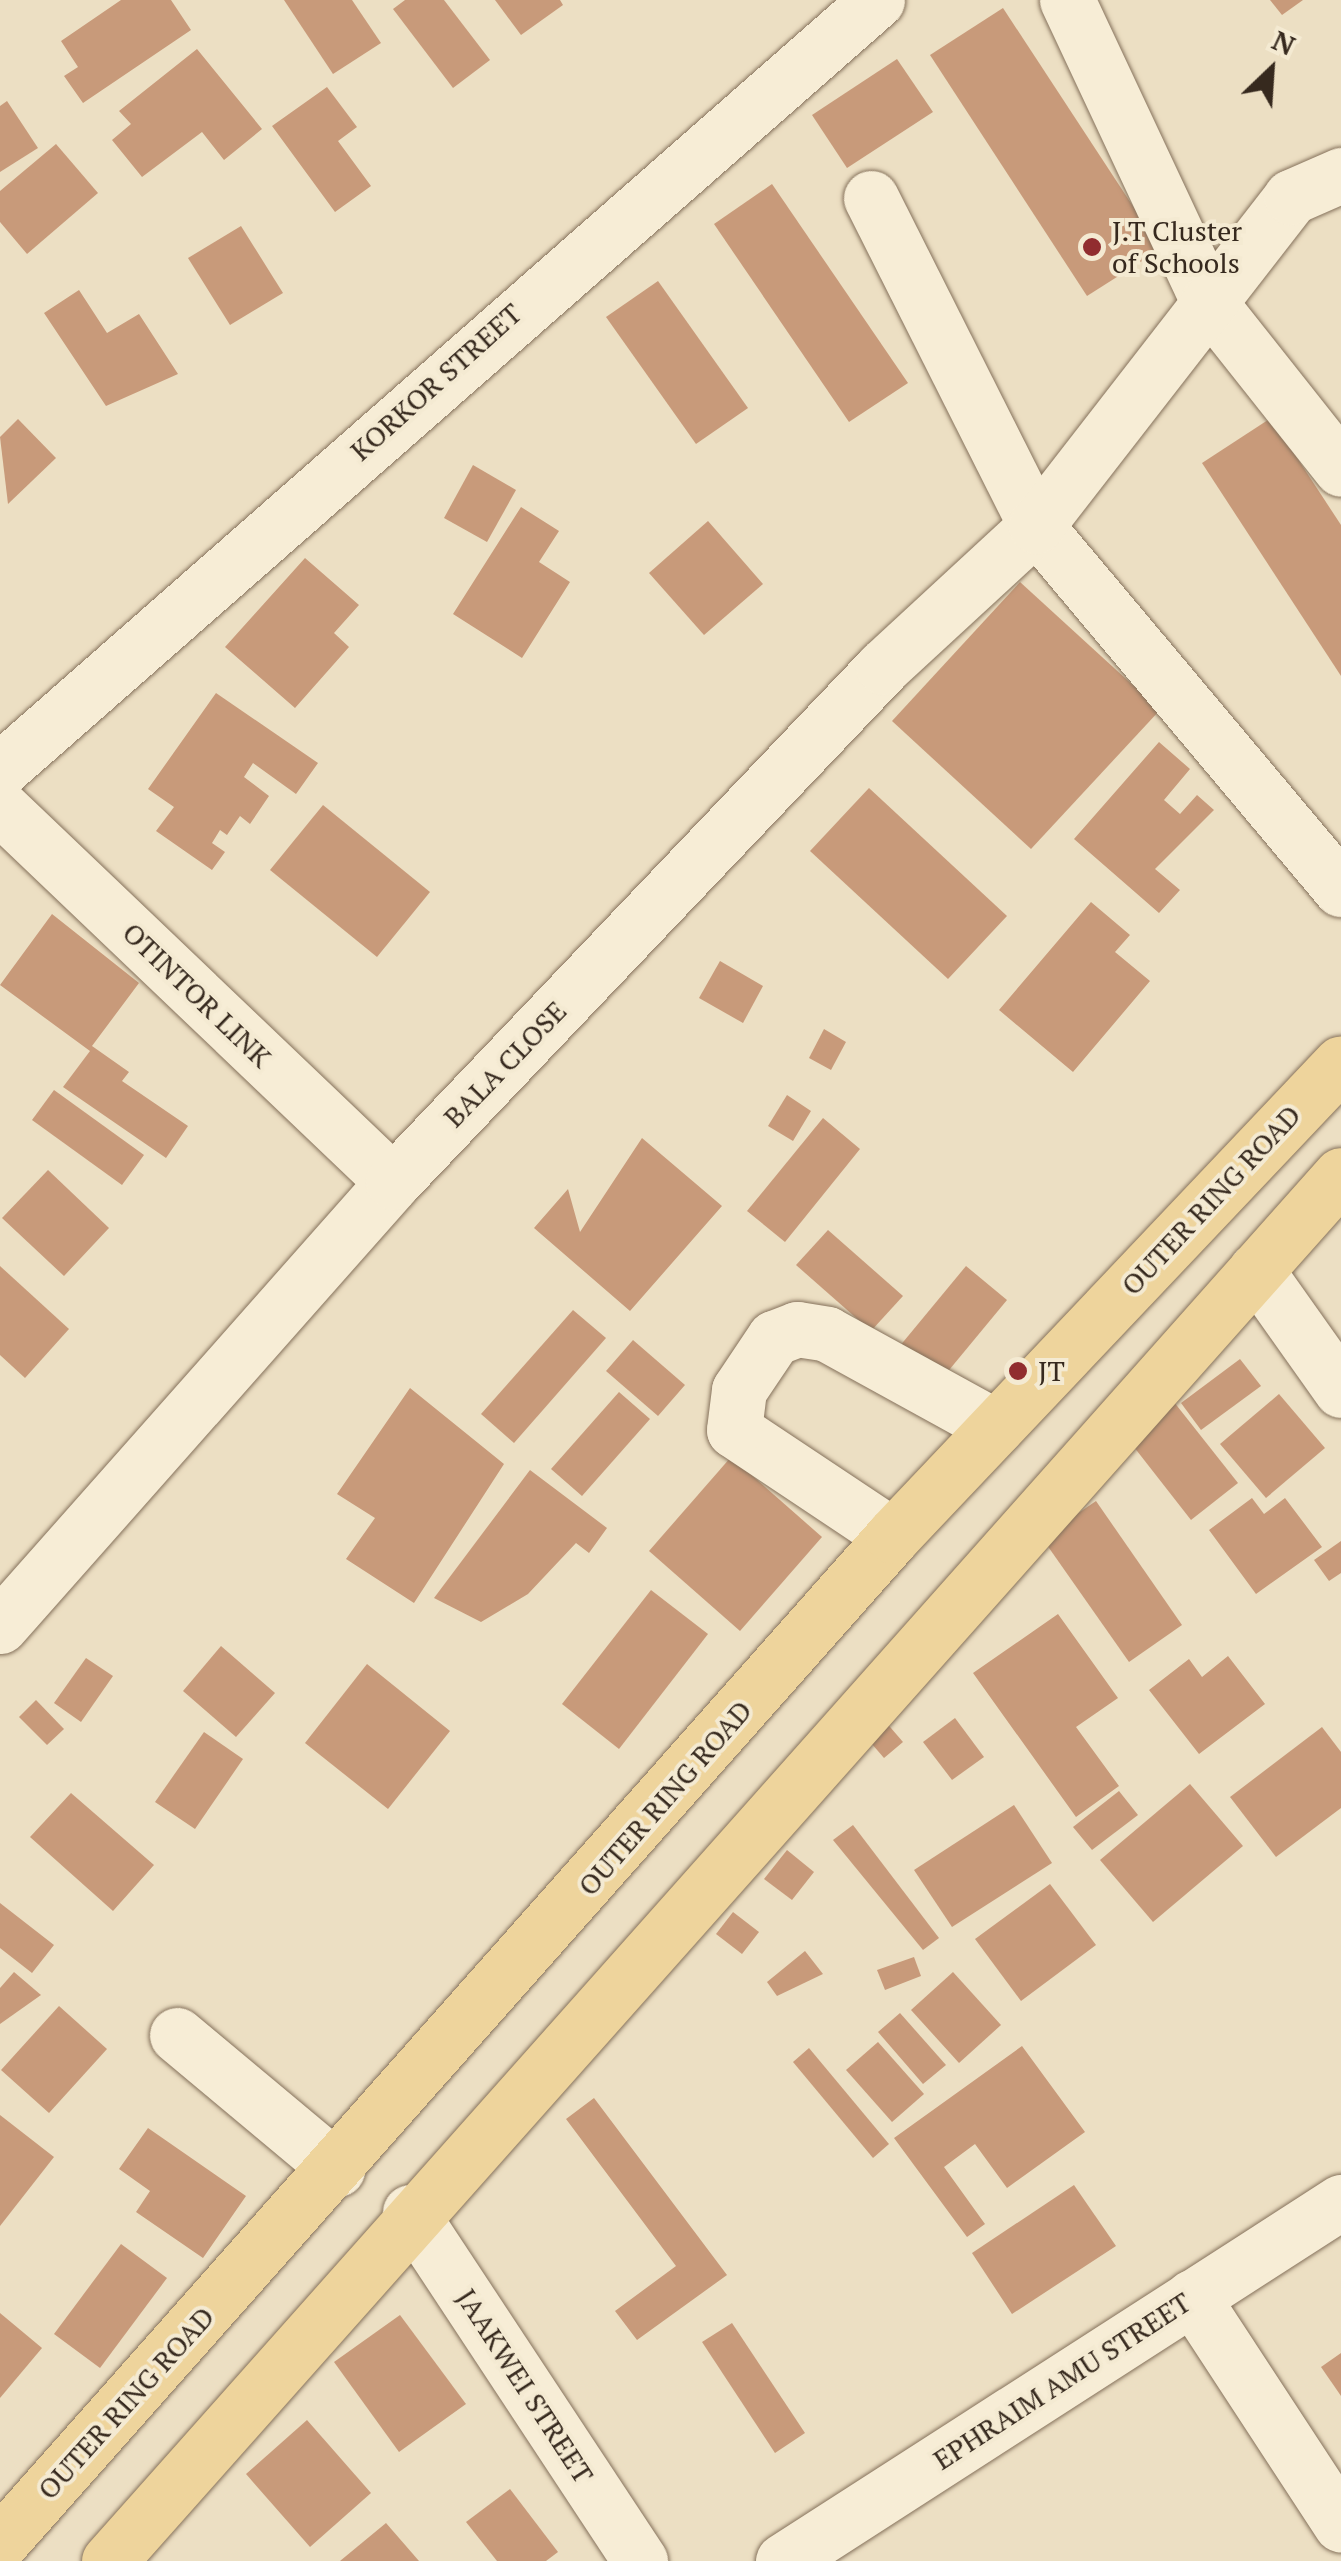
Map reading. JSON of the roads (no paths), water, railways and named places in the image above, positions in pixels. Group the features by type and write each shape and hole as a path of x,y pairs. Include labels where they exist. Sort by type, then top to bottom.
{"main road":[{"name":"OUTER RING ROAD","path":"0,2543 337,2169 893,1536 1341,1063"},
{"path":"109,2561 410,2212 1341,1176"}],"street":[{"name":"KORKOR STREET","path":"0,770 877,0"},
{"path":"1067,0 1208,301 1341,469"},
{"name":"BALA CLOSE","path":"10,1593 393,1182 883,667 1036,526 1290,197 1341,174"},
{"path":"871,198 1036,526 1341,888"},
{"name":"OTINTOR LINK","path":"0,807 393,1182"},
{"path":"1256,1270 1341,1390"},
{"path":"893,1536 734,1430 739,1390 774,1338 797,1329 827,1334 996,1427"},
{"path":"177,2035 337,2169"},
{"name":"EPHRAIM AMU STREET","path":"783,2561 1341,2202"},
{"name":"JAAKWEI STREET","path":"410,2212 640,2561"},
{"path":"1192,2297 1341,2525"}],"place":[{"name":"J.T Cluster of Schools","path":"1092,247"},
{"name":"JT","path":"1018,1371"}]}
